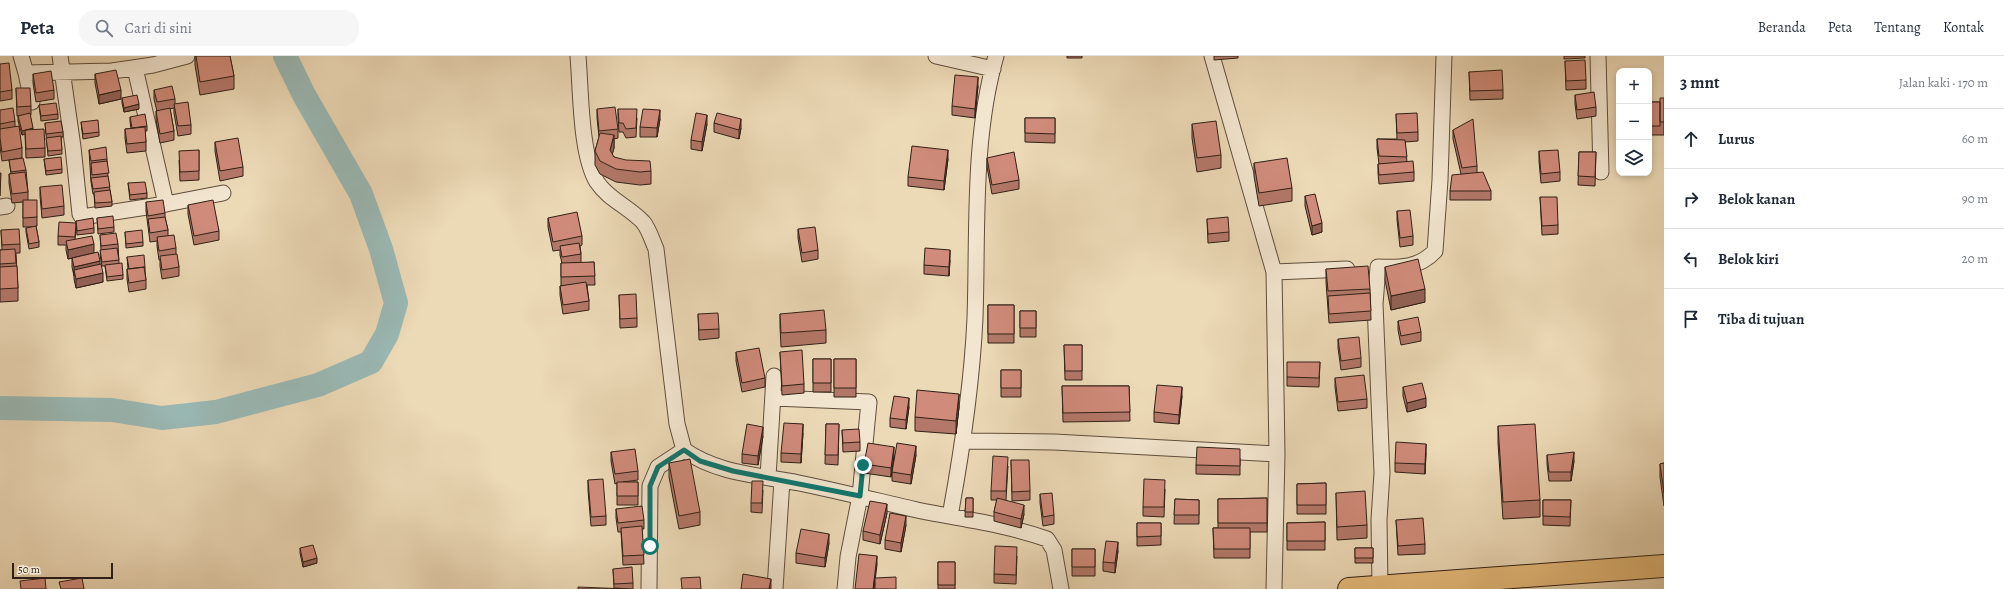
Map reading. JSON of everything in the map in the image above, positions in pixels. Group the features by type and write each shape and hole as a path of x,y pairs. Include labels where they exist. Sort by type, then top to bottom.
{"highway":[{"path":"1363,588 1471,585 1664,566"}],"street":[{"path":"21,56 32,102"},
{"path":"60,56 80,215 166,204 223,193"},
{"path":"26,73 112,71 153,65 187,56"},
{"path":"578,56 584,130 587,153 592,170 604,191 644,223 656,249 677,424 684,450 700,461 733,471 775,478 860,496 1047,538 1054,550 1061,589"},
{"path":"936,56 994,62 980,150 975,320 964,441 950,516"},
{"path":"1212,56 1274,272 1277,454 1274,589"},
{"path":"1274,272 1409,266 1423,261 1435,251 1440,180 1444,56"},
{"path":"1598,56 1601,172"},
{"path":"135,68 166,204"},
{"path":"1363,588 1379,520 1382,473 1376,304 1378,268"},
{"path":"774,376 774,589"},
{"path":"774,398 869,402 860,496 848,557 845,589"},
{"path":"964,441 1054,442 1277,454"},
{"path":"649,589 650,486 658,467 684,450"}],"building":[{"path":"196,56 230,56 234,76 200,82"},
{"path":"1585,60 1586,80 1566,81 1565,61"},
{"path":"9,63 12,90 0,92 0,64"},
{"path":"116,70 121,90 99,95 95,74"},
{"path":"1502,70 1503,90 1470,91 1469,72"},
{"path":"51,71 54,90 36,93 33,74"},
{"path":"955,75 978,77 975,109 952,106"},
{"path":"172,86 175,99 157,102 154,90"},
{"path":"16,88 30,88 31,106 17,107"},
{"path":"1594,92 1596,107 1577,110 1575,95"},
{"path":"137,95 139,104 124,108 122,98"},
{"path":"1660,98 1664,98 1664,122 1660,122"},
{"path":"188,102 191,125 178,126 174,104"},
{"path":"1652,102 1660,102 1660,126 1652,126"},
{"path":"56,103 58,114 41,116 39,105"},
{"path":"615,107 618,129 599,131 597,109"},
{"path":"13,108 15,121 0,124 0,110"},
{"path":"170,108 174,131 160,134 156,111"},
{"path":"618,109 637,109 636,128 626,129 623,123 619,123"},
{"path":"643,109 660,110 657,128 640,127"},
{"path":"30,113 33,128 22,131 18,116"},
{"path":"696,113 707,115 702,142 691,140"},
{"path":"717,113 741,119 739,130 714,123"},
{"path":"1417,113 1418,132 1397,133 1396,114"},
{"path":"145,114 147,126 132,128 130,117"},
{"path":"1025,118 1055,118 1055,134 1025,133"},
{"path":"1473,119 1477,166 1462,168 1453,130"},
{"path":"98,120 99,132 83,134 81,122"},
{"path":"61,121 63,132 46,134 45,123"},
{"path":"1216,121 1221,155 1197,158 1192,124"},
{"path":"19,126 22,148 2,152 0,129"},
{"path":"145,127 146,142 127,144 125,129"},
{"path":"44,129 45,148 26,149 25,130"},
{"path":"600,133 614,135 610,150 614,157 626,160 650,161 651,171 640,172 616,169 600,161 595,151"},
{"path":"61,136 62,150 48,151 46,138"},
{"path":"238,138 243,167 220,171 215,142"},
{"path":"1377,139 1405,140 1407,157 1379,156"},
{"path":"912,146 948,150 944,181 908,177"},
{"path":"106,147 107,159 91,161 89,150"},
{"path":"199,150 199,171 180,172 179,151"},
{"path":"1558,150 1560,172 1541,174 1539,151"},
{"path":"1014,152 1019,180 992,185 987,158"},
{"path":"1579,152 1596,152 1595,177 1578,176"},
{"path":"61,157 62,169 46,171 44,159"},
{"path":"23,158 26,170 11,172 9,160"},
{"path":"1287,158 1292,188 1259,193 1254,163"},
{"path":"107,161 109,173 92,175 91,163"},
{"path":"1413,161 1414,172 1379,175 1378,164"},
{"path":"25,172 28,192 12,194 9,174"},
{"path":"1483,172 1491,191 1450,191 1452,175"},
{"path":"0,173 1,173 0,196"},
{"path":"108,176 110,187 93,189 91,178"},
{"path":"145,182 147,193 130,195 128,183"},
{"path":"62,185 64,206 42,209 40,187"},
{"path":"110,190 112,202 95,203 94,192"},
{"path":"1315,194 1322,223 1312,226 1305,196"},
{"path":"1540,197 1557,197 1558,225 1542,226"},
{"path":"23,200 37,200 37,217 23,218"},
{"path":"163,200 165,213 148,216 146,202"},
{"path":"213,200 219,231 194,236 188,205"},
{"path":"1410,210 1413,236 1400,238 1397,211"},
{"path":"577,212 582,236 553,242 548,218"},
{"path":"113,216 114,227 98,229 97,218"},
{"path":"165,217 168,230 150,233 148,219"},
{"path":"1228,217 1229,232 1208,234 1207,219"},
{"path":"93,218 94,228 77,231 76,221"},
{"path":"59,222 76,223 75,237 58,236"},
{"path":"36,226 39,242 29,244 26,228"},
{"path":"815,227 818,250 802,253 798,229"},
{"path":"19,229 20,244 2,245 1,230"},
{"path":"142,230 143,242 126,244 125,232"},
{"path":"116,233 118,244 101,246 100,235"},
{"path":"174,235 176,248 159,251 157,237"},
{"path":"92,236 94,244 68,250 66,241"},
{"path":"579,243 581,254 562,257 560,246"},
{"path":"117,248 119,260 102,262 100,250"},
{"path":"925,248 950,250 949,267 924,265"},
{"path":"15,249 16,263 0,264 0,250"},
{"path":"98,252 100,261 74,267 72,258"},
{"path":"177,254 179,267 162,270 160,256"},
{"path":"144,255 145,267 129,269 127,257"},
{"path":"1418,259 1425,289 1391,296 1385,267"},
{"path":"594,262 595,276 561,277 561,263"},
{"path":"122,263 123,275 107,277 105,265"},
{"path":"101,264 103,273 76,279 74,270"},
{"path":"17,266 18,288 0,289 0,267"},
{"path":"1368,266 1370,289 1328,291 1326,269"},
{"path":"144,267 146,280 129,283 127,269"},
{"path":"586,282 589,301 563,305 560,286"},
{"path":"1370,293 1371,311 1329,314 1328,296"},
{"path":"636,294 637,318 620,319 619,295"},
{"path":"988,305 1014,305 1014,334 988,334"},
{"path":"824,310 826,330 781,333 780,314"},
{"path":"1020,311 1036,311 1036,328 1020,328"},
{"path":"718,313 719,329 699,330 698,314"},
{"path":"1418,317 1421,332 1401,336 1398,321"},
{"path":"1359,337 1361,358 1341,361 1338,339"},
{"path":"1064,345 1082,345 1082,371 1065,371"},
{"path":"759,348 765,378 742,383 736,352"},
{"path":"802,350 804,384 782,386 780,352"},
{"path":"813,359 831,359 831,383 813,383"},
{"path":"834,359 856,359 856,388 834,388"},
{"path":"1287,362 1320,362 1319,378 1287,377"},
{"path":"1001,370 1021,370 1021,388 1001,388"},
{"path":"1364,375 1367,399 1338,402 1335,378"},
{"path":"1422,383 1426,398 1407,403 1403,387"},
{"path":"1157,385 1182,387 1179,415 1154,412"},
{"path":"1062,386 1129,386 1130,412 1063,413"},
{"path":"917,390 959,394 956,421 915,417"},
{"path":"894,396 909,398 906,420 890,418"},
{"path":"784,423 803,424 801,454 781,453"},
{"path":"747,424 763,427 758,456 742,454"},
{"path":"826,424 839,424 838,455 825,455"},
{"path":"1535,424 1540,500 1503,502 1498,426"},
{"path":"859,429 860,442 843,443 842,430"},
{"path":"1396,442 1426,444 1425,464 1395,463"},
{"path":"868,443 894,447 891,468 864,464"},
{"path":"897,443 916,446 911,475 892,472"},
{"path":"1197,447 1240,449 1240,466 1196,465"},
{"path":"635,449 638,471 615,474 611,452"},
{"path":"1574,452 1571,472 1549,472 1547,455"},
{"path":"993,456 1008,457 1006,491 991,491"},
{"path":"690,459 700,512 679,516 669,463"},
{"path":"1011,460 1029,460 1030,491 1012,492"},
{"path":"1664,463 1664,493 1660,464"},
{"path":"603,479 606,516 591,517 588,480"},
{"path":"1144,479 1165,480 1164,507 1143,507"},
{"path":"752,481 763,481 762,503 751,503"},
{"path":"617,482 638,482 638,496 617,496"},
{"path":"1326,483 1326,505 1297,505 1297,484"},
{"path":"1365,491 1367,525 1337,527 1336,493"},
{"path":"1052,493 1054,515 1043,517 1040,494"},
{"path":"966,498 973,498 973,512 965,512"},
{"path":"997,498 1024,505 1021,519 994,512"},
{"path":"1267,498 1267,523 1218,523 1218,499"},
{"path":"1175,499 1199,500 1199,515 1174,515"},
{"path":"1543,500 1571,500 1570,517 1543,516"},
{"path":"870,501 887,504 880,535 863,531"},
{"path":"642,506 644,520 618,523 616,509"},
{"path":"890,513 906,516 901,543 885,540"},
{"path":"1423,518 1425,544 1398,546 1396,520"},
{"path":"1325,522 1325,541 1287,541 1287,523"},
{"path":"1137,523 1161,523 1161,536 1137,537"},
{"path":"642,526 644,555 623,556 621,528"},
{"path":"1213,528 1250,528 1250,549 1214,549"},
{"path":"801,529 829,534 825,558 796,553"},
{"path":"1106,541 1118,542 1115,563 1103,562"},
{"path":"313,545 317,558 303,562 300,548"},
{"path":"995,546 1017,547 1016,575 994,574"},
{"path":"1355,548 1373,548 1373,558 1355,558"},
{"path":"1072,549 1095,549 1095,567 1072,567"},
{"path":"859,554 877,556 873,589 855,589"},
{"path":"938,562 955,562 955,585 938,585"},
{"path":"632,567 633,583 614,584 613,569"},
{"path":"743,574 771,579 769,589 741,589"},
{"path":"700,577 701,589 682,589 681,578"},
{"path":"896,577 896,589 875,589 875,578"},
{"path":"45,578 46,589 21,589 20,581"},
{"path":"82,578 84,589 61,589 59,582"},
{"path":"578,587 627,589 578,589"}],"waterway":[{"path":"0,408 112,410 162,418 216,412 318,385 371,362 387,334 396,303 381,249 361,194 304,95 285,56"}],"route":[{"path":"650,546 650,486 658,467 684,450 700,461 733,471 860,496 863,465"}]}
